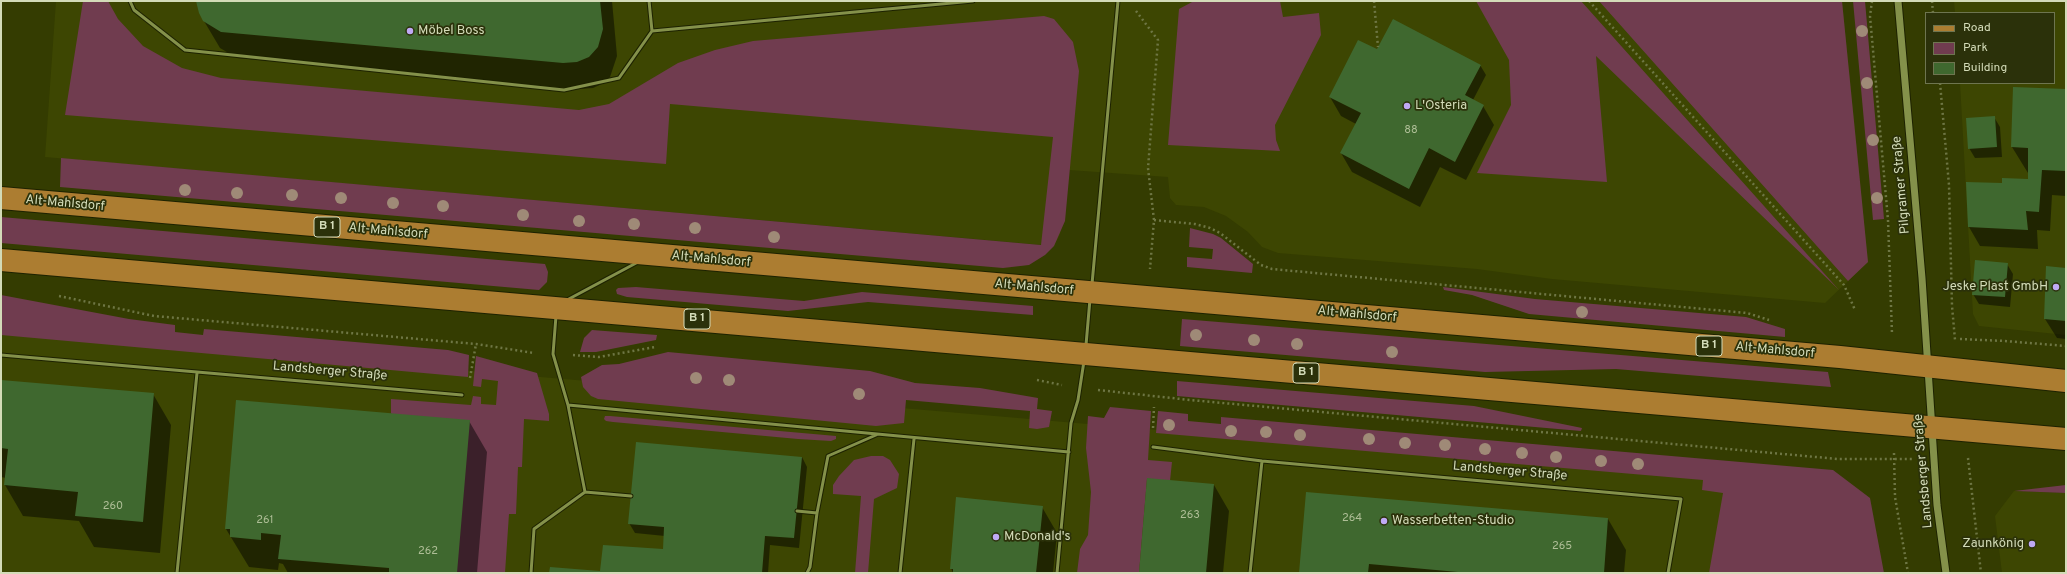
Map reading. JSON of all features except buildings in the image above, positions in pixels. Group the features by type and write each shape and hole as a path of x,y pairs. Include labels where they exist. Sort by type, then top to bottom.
{"main road":[{"name":"Alt-Mahlsdorf","path":"1,198 647,258 1091,292 1840,357 2066,381"},
{"name":"B 1","path":"1,260 2066,439"}],"street":[{"name":"Pilgramer Straße","path":"1898,1 1922,270 1928,366"},
{"name":"Landsberger Straße","path":"1928,366 1937,505 1946,573"}],"lane":[{"path":"130,1 134,10 185,50 564,90 619,78 652,31 649,1"},
{"path":"652,31 973,1"},
{"path":"1057,573 1071,423 1078,400 1085,354 1118,1"},
{"path":"584,492 568,405 554,354 556,307 581,291 647,258"},
{"name":"Landsberger Straße","path":"1,355 462,395"},
{"path":"177,573 197,373"},
{"path":"568,405 914,439 1069,452"},
{"path":"807,573 810,567 817,513 828,456 877,435"},
{"path":"900,573 914,439"},
{"name":"Landsberger Straße","path":"1153,447 1262,461 1681,499 1668,573"},
{"path":"1250,573 1262,461"},
{"path":"531,573 534,529 584,492 631,496"},
{"path":"797,511 817,513"}],"path":[{"path":"1374,1 1378,46"},
{"path":"1589,1 1844,285 1855,310"},
{"path":"1872,1 1870,16 1888,220 1891,284"},
{"path":"1932,1 1933,12"},
{"path":"1133,7 1158,40 1148,168 1154,220 1152,250"},
{"path":"1940,84 1949,185 1952,306"},
{"path":"1154,220 1195,224 1210,228 1220,233 1249,258 1261,265 1272,268 1747,313 1776,323"},
{"path":"57,295 154,316 476,344 525,353 599,357 661,346"},
{"path":"2005,341 2066,346"},
{"path":"462,395 470,380 476,344"},
{"path":"1102,391 1140,396 1838,459 1934,459"},
{"path":"1894,458 1895,497 1908,573"},
{"path":"1968,463 1981,573"}],"shaded area":[{"path":"56,1 1842,1 1868,262 1825,303 1552,279 1477,269 1278,253 1262,247 1248,232 1226,216 1204,207 1176,205 1170,198 1168,177 1069,170 1060,234 1054,246 45,157"},
{"path":"1954,1 2066,1 2066,335 1979,326 1973,314 1960,84 2055,84 2055,12 1955,12"},
{"path":"1,313 180,346 1856,490 1884,573 1,573"},
{"name":"Zaunkönig","path":"2014,491 2066,493 2066,573 2002,573 1995,516"}],"green space":[{"path":"83,1 108,1 118,19 143,46 182,68 221,78 579,110 609,104 678,63 715,50 753,41 1044,16 1054,19 1073,42 1079,71 1065,221 1054,246 1045,255 1029,265 1003,268 60,187 61,158 1041,245 1053,137 670,104 666,164 65,115"},
{"path":"1194,1 1280,1 1283,17 1319,13 1321,35 1275,125 1276,140 1280,151 1168,145 1179,9"},
{"path":"1476,1 1581,1 1839,290 1596,56 1607,182 1477,173 1511,105 1509,60"},
{"path":"1599,1 1842,1 1868,262 1848,281"},
{"path":"1853,1 1865,1 1884,219 1873,220"},
{"path":"1,217 545,264 548,272 547,282 539,290 1,243"},
{"path":"1190,228 1213,234 1221,238 1253,264 1252,273 1187,267 1187,257 1212,259 1213,249 1189,247"},
{"path":"636,287 804,301 862,292 1033,306 1033,315 868,302 788,311 627,297 617,294 616,290 618,288"},
{"path":"1443,287 1535,299 1746,317 1785,329 1785,337 1529,314 1472,295 1444,290"},
{"path":"1,295 129,319 175,325 175,332 203,335 204,329 448,350 469,355 468,377 1,335"},
{"path":"1182,319 1828,372 1831,387 1616,369 1485,372 1180,346"},
{"path":"592,330 657,335 656,340 596,352 580,352 584,338"},
{"path":"668,352 870,371 915,383 980,388 1038,398 1037,409 1052,411 1049,427 1037,429 1029,428 1030,411 906,400 904,423 876,426 598,399 591,396 583,387 581,377 602,365 619,364"},
{"path":"476,356 537,373 549,414 549,421 524,419 522,467 518,467 516,514 509,514 505,573 457,573 391,413 391,399 471,405 473,396 481,397 481,404 496,405 498,381 482,379 481,387 473,386"},
{"path":"1177,381 1474,406 1582,428 1581,431 1177,396"},
{"path":"1110,407 1151,411 1148,460 1172,462 1170,481 1147,479 1139,573 1077,573 1080,549 1088,535 1091,492 1086,448 1088,416 1104,418"},
{"path":"1158,411 1188,414 1188,421 1221,424 1221,417 1833,470 1870,498 1884,573 1709,573 1723,493 1702,490 1703,480 1156,433"},
{"path":"605,416 836,436 836,439 831,441 798,439 613,422 606,421 604,419"},
{"path":"871,456 883,456 890,460 899,474 897,488 874,499 868,573 855,573 861,496 833,494 833,485 854,460"},
{"path":"2066,485 2066,493 2014,491"}],"place":[{"name":"Möbel Boss","path":"410,31"},
{"name":"L'Osteria","path":"1407,106"},
{"name":"Jeske Plast GmbH","path":"2056,287"},
{"name":"Wasserbetten-Studio","path":"1384,521"},
{"name":"McDonald's","path":"996,537"},
{"name":"Zaunkönig","path":"2032,544"}]}
